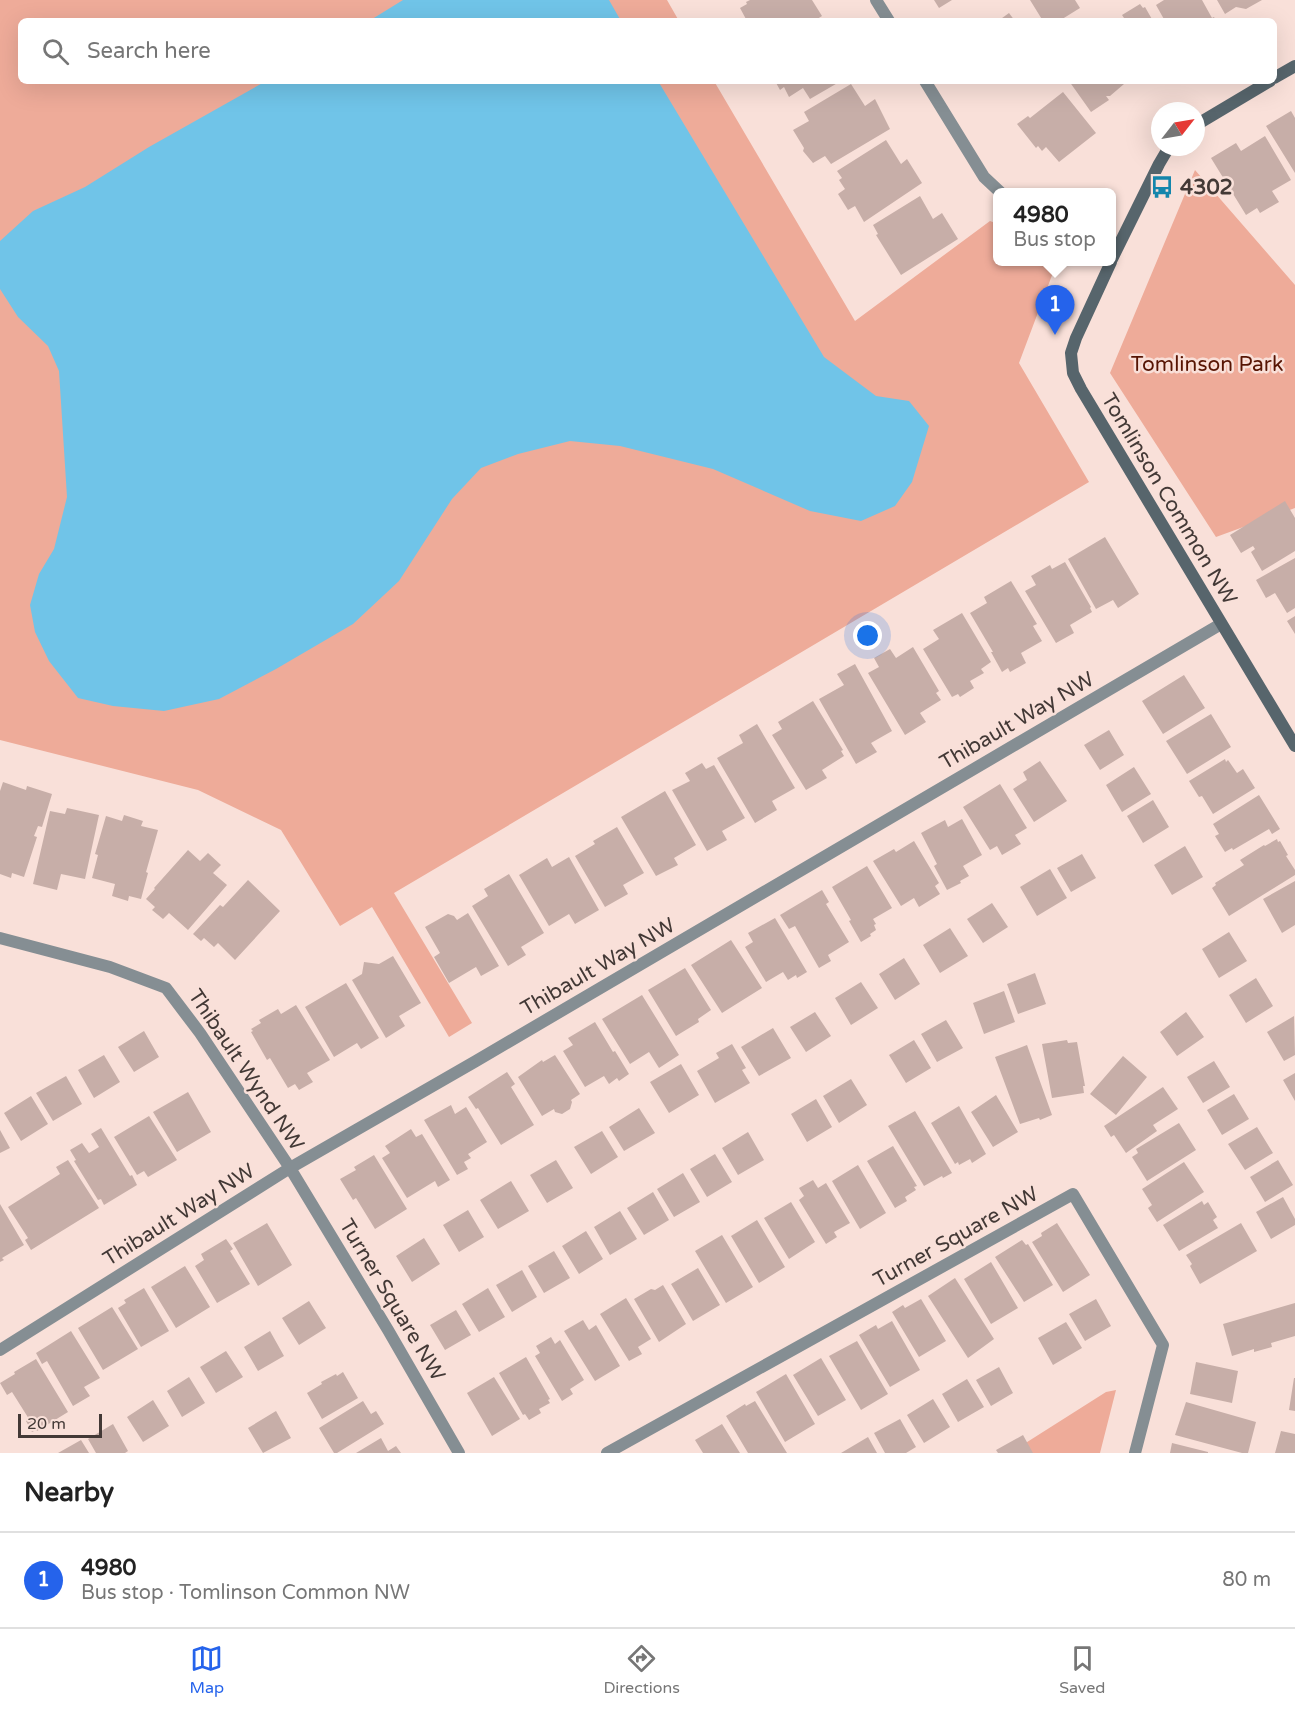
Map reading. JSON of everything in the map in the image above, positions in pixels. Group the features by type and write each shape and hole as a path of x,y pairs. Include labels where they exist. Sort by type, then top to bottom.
{"street":[{"path":"876,0 886,18"},
{"path":"1277,76 1295,66"},
{"path":"927,84 984,177 996,188"},
{"path":"1205,120 1265,84"},
{"name":"Tomlinson Common NW","path":"1116,242 1164,156"},
{"name":"Tomlinson Common NW","path":"1108,266 1071,353 1073,373 1295,746"},
{"name":"Thibault Way NW","path":"0,1350 290,1168 1221,624"},
{"name":"Thibault Wynd NW","path":"0,938 110,968 166,988 200,1033 290,1168"},
{"name":"Turner Square NW","path":"290,1168 459,1453"},
{"name":"Turner Square NW","path":"607,1453 1073,1194 1163,1345 1135,1453"}],"green space":[{"path":"0,0 667,0 677,18 18,18 18,84 716,84 855,321 990,221 993,222 993,266 1055,266 1019,363 1089,482 394,893 472,1023 449,1037 372,907 340,926 281,830 198,790 0,740"},
{"name":"Tomlinson Park","path":"1195,170 1295,285 1295,508 1216,537 1110,373"},
{"path":"1116,1390 1100,1453 1029,1453 1024,1444 1106,1392"}],"water":[{"path":"403,0 609,0 619,18 374,18"},
{"path":"261,84 660,84 824,357 876,396 909,401 929,426 912,482 895,506 861,521 810,511 713,469 620,446 570,441 518,454 481,468 452,499 399,581 353,624 276,669 219,699 164,711 113,706 78,698 49,661 35,632 30,605 39,574 54,549 67,497 59,371 48,346 18,317 0,289 0,241 33,211 85,187 149,147"}],"building":[{"path":"750,0 812,0 822,16 819,18 745,18 740,8 747,4 746,2"},
{"path":"934,0 952,0 939,8"},
{"path":"1030,0 1075,0 1080,8 1064,18 1041,18"},
{"path":"1164,0 1202,0 1212,18 1163,18 1156,5"},
{"path":"1217,0 1262,0 1246,9 1236,7 1225,14"},
{"path":"1140,4 1143,8 1145,7 1151,18 1124,18 1122,15"},
{"path":"1009,13 1013,18 1002,18"},
{"path":"777,84 836,84 810,99 803,88 789,97 784,87 780,90"},
{"path":"851,84 865,106 875,99 890,129 831,164 825,156 813,163 803,151 804,148 793,130 809,121 804,112"},
{"path":"1071,84 1124,84 1110,96 1106,96 1109,100 1091,112"},
{"path":"1063,92 1096,133 1059,162 1046,147 1042,151 1038,146 1036,148 1017,124 1028,116 1030,118"},
{"path":"1291,111 1295,118 1295,173 1266,126"},
{"path":"1265,136 1291,180 1272,191 1279,202 1260,213 1257,208 1246,215 1211,158 1236,143 1241,151"},
{"path":"886,140 901,164 907,159 922,183 864,222 855,206 848,210 838,194 845,189 839,180 842,178 837,171"},
{"path":"920,196 933,219 942,213 958,239 901,275 876,235 878,234 873,225"},
{"path":"1285,501 1295,518 1295,551 1262,571 1251,552 1255,549 1253,546 1241,553 1230,535"},
{"path":"1105,537 1139,594 1118,608 1113,600 1096,609 1068,559"},
{"path":"1295,558 1295,608 1287,613 1275,593 1266,598 1256,580"},
{"path":"1065,562 1092,612 1070,625 1074,633 1056,643 1025,591 1036,585 1031,576 1050,565 1052,569"},
{"path":"1011,581 1037,624 1033,626 1042,641 1021,653 1026,663 1010,672 1008,668 1002,672 970,613 987,603 984,597"},
{"path":"962,613 991,662 981,669 984,673 970,681 974,688 960,697 958,694 952,697 923,649 939,639 933,630"},
{"path":"1295,616 1295,634 1287,621"},
{"path":"913,647 939,691 936,693 941,700 920,713 926,722 905,735 868,673 879,667 874,658 890,649 896,658"},
{"path":"855,664 892,731 871,743 877,752 856,764 819,699 844,685 837,674"},
{"path":"1184,675 1205,708 1163,734 1142,701"},
{"path":"813,701 843,750 841,751 844,756 822,770 827,778 806,790 772,735 782,729 778,722"},
{"path":"1211,714 1231,747 1187,774 1166,741"},
{"path":"757,724 795,788 772,801 777,810 755,823 717,758 743,743 739,735"},
{"path":"1109,730 1124,755 1100,770 1084,745"},
{"path":"1225,759 1237,773 1243,769 1255,788 1213,814 1189,781"},
{"path":"1040,761 1067,801 1034,822 1013,789 1027,780 1023,772"},
{"path":"702,763 706,769 714,765 745,818 722,831 727,840 707,851 672,790 690,781 685,773"},
{"path":"1134,767 1151,794 1122,812 1106,785"},
{"path":"3,782 26,790 27,786 52,794 42,827 38,826 34,836 37,837 24,877 12,873 11,878 0,874 0,791"},
{"path":"1000,784 1027,828 1015,835 1021,844 1002,855 997,846 990,850 963,807"},
{"path":"665,791 696,845 674,858 678,865 656,876 621,817"},
{"path":"1259,795 1280,829 1272,834 1269,829 1233,850 1232,848 1225,852 1215,836 1219,834 1213,824"},
{"path":"1153,800 1169,827 1143,843 1127,816"},
{"path":"67,808 99,815 85,879 61,874 57,890 33,884 50,811 65,814"},
{"path":"124,815 143,821 141,826 158,830 141,899 129,896 128,901 112,896 115,884 92,878 98,855 95,854 106,816 122,821"},
{"path":"962,819 982,855 963,866 969,876 947,890 934,866 937,864 921,833 945,820 948,827"},
{"path":"617,827 644,873 623,885 628,894 605,907 575,856 595,844 593,841"},
{"path":"1277,839 1288,855 1286,856 1295,870 1295,875 1229,916 1212,888 1216,885 1215,883 1244,865 1240,860"},
{"path":"914,841 939,883 935,886 940,894 919,907 914,898 901,906 873,861 894,849 896,852"},
{"path":"1185,846 1203,877 1172,895 1154,865"},
{"path":"188,850 200,861 208,853 221,865 213,873 227,885 188,930 169,913 163,919 152,910 155,907 146,899"},
{"path":"1082,854 1096,878 1071,892 1057,868"},
{"path":"569,857 599,910 575,924 569,914 549,926 519,875 547,858 552,867"},
{"path":"867,866 892,908 873,919 876,930 861,942 832,887"},
{"path":"1050,869 1067,898 1037,916 1020,887"},
{"path":"509,874 544,933 521,947 526,955 508,966 472,906 488,896 484,889"},
{"path":"248,880 280,911 235,960 218,943 214,947 204,938 201,941 193,934"},
{"path":"1295,881 1295,925 1282,933 1263,899"},
{"path":"822,890 829,902 826,904 849,942 828,955 831,961 819,968 795,926 789,929 780,915"},
{"path":"992,903 1008,927 983,943 967,919"},
{"path":"468,913 499,966 481,976 476,967 449,983 434,957 440,953 425,927 448,914 457,920"},
{"path":"775,918 807,972 788,980 783,972 766,982 745,947 753,942 748,933"},
{"path":"950,928 968,956 940,973 923,945"},
{"path":"1229,932 1247,961 1219,978 1202,949"},
{"path":"731,940 762,988 722,1013 691,965"},
{"path":"393,956 421,1003 399,1016 405,1026 386,1038 352,980 362,974 364,962 379,964"},
{"path":"904,958 920,984 895,1000 879,974"},
{"path":"685,968 711,1010 698,1019 699,1022 676,1036 648,990"},
{"path":"1035,973 1046,1004 1018,1014 1007,984"},
{"path":"1256,978 1273,1006 1246,1023 1229,995"},
{"path":"861,982 878,1008 851,1025 835,998"},
{"path":"346,983 379,1038 361,1049 357,1043 334,1057 305,1007"},
{"path":"1004,991 1015,1022 984,1034 973,1003"},
{"path":"642,995 679,1055 659,1068 649,1052 630,1064 602,1019"},
{"path":"296,1005 330,1060 307,1073 313,1082 299,1090 295,1084 288,1088 270,1058 267,1060 251,1032 253,1031 251,1029 261,1023 259,1020 278,1009 281,1014"},
{"path":"815,1012 831,1036 806,1052 790,1027"},
{"path":"1186,1012 1204,1037 1177,1056 1160,1032"},
{"path":"1294,1016 1295,1055 1284,1061 1267,1032"},
{"path":"946,1020 963,1048 937,1062 921,1034"},
{"path":"595,1022 629,1074 609,1084 604,1076 585,1087 563,1051 573,1045 568,1038"},
{"path":"773,1028 791,1058 759,1076 741,1047"},
{"path":"144,1031 159,1057 134,1072 118,1047"},
{"path":"914,1040 931,1068 906,1083 889,1055"},
{"path":"1067,1040 1068,1043 1077,1042 1085,1086 1083,1086 1084,1093 1052,1098 1042,1044"},
{"path":"732,1044 746,1068 742,1070 750,1083 715,1103 697,1071 719,1058 716,1053"},
{"path":"1027,1045 1052,1115 1020,1124 995,1057"},
{"path":"104,1055 120,1082 94,1098 78,1070"},
{"path":"555,1055 580,1094 571,1100 570,1109 562,1114 555,1112 554,1109 542,1116 518,1077 542,1060 543,1062"},
{"path":"1123,1056 1147,1077 1116,1115 1090,1094"},
{"path":"1214,1061 1230,1087 1203,1103 1187,1077"},
{"path":"681,1064 699,1095 669,1113 650,1082"},
{"path":"507,1072 515,1084 511,1087 534,1125 501,1145 478,1108 476,1109 468,1097"},
{"path":"1295,1073 1295,1101 1283,1080"},
{"path":"66,1076 82,1104 53,1121 36,1093"},
{"path":"851,1079 867,1105 839,1123 823,1096"},
{"path":"1163,1087 1178,1109 1153,1125 1157,1131 1126,1153 1114,1135 1111,1137 1104,1126"},
{"path":"188,1092 211,1132 177,1152 153,1112"},
{"path":"1234,1094 1249,1119 1222,1135 1207,1110"},
{"path":"996,1095 1018,1132 993,1147 971,1112"},
{"path":"31,1096 48,1124 21,1141 4,1113"},
{"path":"816,1099 832,1127 807,1142 791,1114"},
{"path":"451,1105 455,1114 466,1107 487,1142 468,1154 471,1158 464,1162 468,1169 457,1175 424,1120"},
{"path":"959,1106 986,1154 972,1163 970,1159 959,1165 958,1162 955,1164 931,1123"},
{"path":"639,1108 655,1133 624,1151 609,1127"},
{"path":"915,1111 952,1173 924,1186 888,1126"},
{"path":"149,1116 177,1160 148,1177 144,1171 137,1175 114,1137"},
{"path":"1179,1123 1196,1150 1147,1181 1132,1157 1138,1153 1136,1149"},
{"path":"1257,1127 1273,1153 1245,1170 1228,1144"},
{"path":"101,1128 137,1185 104,1205 101,1199 98,1200 74,1161 76,1160 70,1150 82,1143 89,1153 99,1147 91,1134"},
{"path":"411,1129 416,1137 422,1134 450,1180 438,1187 435,1181 407,1198 382,1158 390,1153 385,1146"},
{"path":"0,1130 10,1148 0,1153"},
{"path":"602,1131 618,1157 591,1174 574,1147"},
{"path":"748,1132 764,1160 738,1175 722,1148"},
{"path":"893,1146 917,1186 914,1187 916,1190 905,1197 907,1201 895,1208 867,1161"},
{"path":"715,1154 732,1182 707,1197 690,1169"},
{"path":"374,1155 407,1209 375,1229 356,1198 353,1200 340,1179 356,1170 354,1167"},
{"path":"68,1160 99,1208 31,1250 25,1240 28,1238 8,1207 60,1174 56,1167"},
{"path":"556,1160 573,1188 547,1203 530,1175"},
{"path":"1278,1160 1293,1185 1265,1202 1250,1177"},
{"path":"1184,1162 1204,1192 1157,1222 1148,1208 1152,1205 1142,1189"},
{"path":"858,1165 886,1213 860,1229 832,1181"},
{"path":"683,1173 700,1202 674,1217 657,1189"},
{"path":"813,1180 818,1188 826,1183 850,1223 834,1232 837,1237 826,1244 799,1200 804,1196 799,1188"},
{"path":"511,1181 529,1211 498,1229 480,1200"},
{"path":"653,1192 669,1220 644,1235 627,1208"},
{"path":"1283,1197 1295,1219 1295,1225 1271,1239 1256,1212"},
{"path":"1202,1201 1204,1205 1208,1202 1217,1217 1213,1220 1218,1228 1179,1251 1163,1225"},
{"path":"791,1202 815,1242 789,1259 764,1218"},
{"path":"0,1204 24,1245 2,1258 4,1260 0,1262"},
{"path":"468,1210 484,1237 459,1252 443,1225"},
{"path":"620,1211 637,1239 610,1255 594,1227"},
{"path":"757,1220 785,1267 759,1283 731,1236"},
{"path":"267,1223 292,1265 258,1286 233,1243"},
{"path":"1057,1223 1090,1275 1063,1292 1032,1242"},
{"path":"1241,1223 1257,1251 1200,1284 1186,1255"},
{"path":"586,1231 603,1259 579,1274 562,1246"},
{"path":"722,1235 753,1287 726,1303 695,1251"},
{"path":"424,1238 440,1264 412,1282 396,1256"},
{"path":"226,1239 233,1249 230,1251 250,1284 217,1303 195,1266 204,1260 201,1254"},
{"path":"1022,1240 1026,1245 1028,1244 1053,1285 1024,1302 995,1257"},
{"path":"554,1251 570,1278 544,1293 528,1266"},
{"path":"991,1262 1018,1308 991,1324 964,1279"},
{"path":"185,1266 210,1307 176,1328 151,1287"},
{"path":"698,1268 720,1305 693,1321 671,1284"},
{"path":"522,1270 537,1297 512,1312 496,1285"},
{"path":"955,1278 994,1339 968,1358 928,1296"},
{"path":"663,1285 686,1324 659,1342 634,1299"},
{"path":"144,1288 169,1331 141,1347 118,1308 126,1303 124,1300"},
{"path":"488,1288 505,1317 479,1332 462,1304"},
{"path":"626,1298 651,1339 638,1347 642,1354 629,1361 600,1314"},
{"path":"921,1299 946,1341 919,1357 892,1312 903,1305 905,1308"},
{"path":"1096,1299 1111,1326 1085,1341 1069,1314"},
{"path":"309,1301 326,1328 299,1345 282,1318"},
{"path":"1295,1303 1295,1336 1271,1343 1272,1347 1254,1352 1254,1349 1232,1356 1223,1324"},
{"path":"112,1307 138,1349 103,1370 78,1328"},
{"path":"456,1310 471,1335 445,1350 430,1325"},
{"path":"583,1320 589,1330 596,1325 620,1366 595,1381 564,1331"},
{"path":"892,1321 920,1370 890,1387 859,1335 876,1325 878,1329"},
{"path":"1066,1322 1082,1348 1053,1365 1038,1338"},
{"path":"71,1331 100,1378 84,1387 90,1396 73,1406 47,1361 42,1364 36,1353"},
{"path":"270,1331 284,1356 258,1371 244,1347"},
{"path":"551,1337 555,1344 560,1340 584,1380 570,1389 573,1394 562,1401 535,1356 540,1353 536,1346"},
{"path":"857,1341 888,1394 861,1410 829,1356"},
{"path":"226,1351 243,1377 216,1393 200,1367"},
{"path":"526,1357 550,1399 548,1400 550,1403 539,1409 541,1413 529,1420 525,1414 523,1415 499,1373"},
{"path":"821,1358 846,1400 818,1416 793,1375"},
{"path":"36,1359 68,1412 32,1432 26,1421 29,1419 12,1392 7,1395 0,1383"},
{"path":"1196,1362 1238,1371 1232,1403 1190,1394"},
{"path":"999,1367 1013,1393 991,1406 976,1380"},
{"path":"343,1372 358,1398 322,1419 307,1393 322,1384 321,1382"},
{"path":"786,1374 815,1424 785,1442 756,1392"},
{"path":"189,1377 205,1403 182,1417 167,1391"},
{"path":"494,1377 520,1419 492,1436 467,1393"},
{"path":"1295,1378 1295,1411 1289,1410"},
{"path":"967,1379 984,1407 958,1422 942,1394"},
{"path":"933,1399 950,1427 924,1443 907,1415"},
{"path":"153,1400 169,1426 143,1442 127,1417"},
{"path":"363,1401 371,1414 376,1411 384,1424 334,1453 319,1428"},
{"path":"755,1401 787,1453 748,1453 726,1416 745,1404 746,1406"},
{"path":"1186,1402 1256,1422 1248,1453 1175,1435"},
{"path":"276,1411 291,1438 263,1453 248,1428"},
{"path":"900,1419 916,1447 906,1453 885,1453 874,1433"},
{"path":"113,1424 128,1451 125,1453 96,1453 88,1439"},
{"path":"722,1424 740,1453 703,1453 695,1440"},
{"path":"1281,1431 1295,1434 1295,1453 1275,1453"},
{"path":"1023,1435 1033,1453 998,1453 996,1450"},
{"path":"868,1437 877,1453 841,1453"},
{"path":"381,1438 388,1451 396,1446 401,1453 356,1453"},
{"path":"81,1440 89,1453 58,1453"},
{"path":"1172,1443 1208,1452 1208,1453 1170,1453"}],"place":[{"name":"4302","path":"1162,187"},
{"name":"4980","path":"1055,335"}]}
